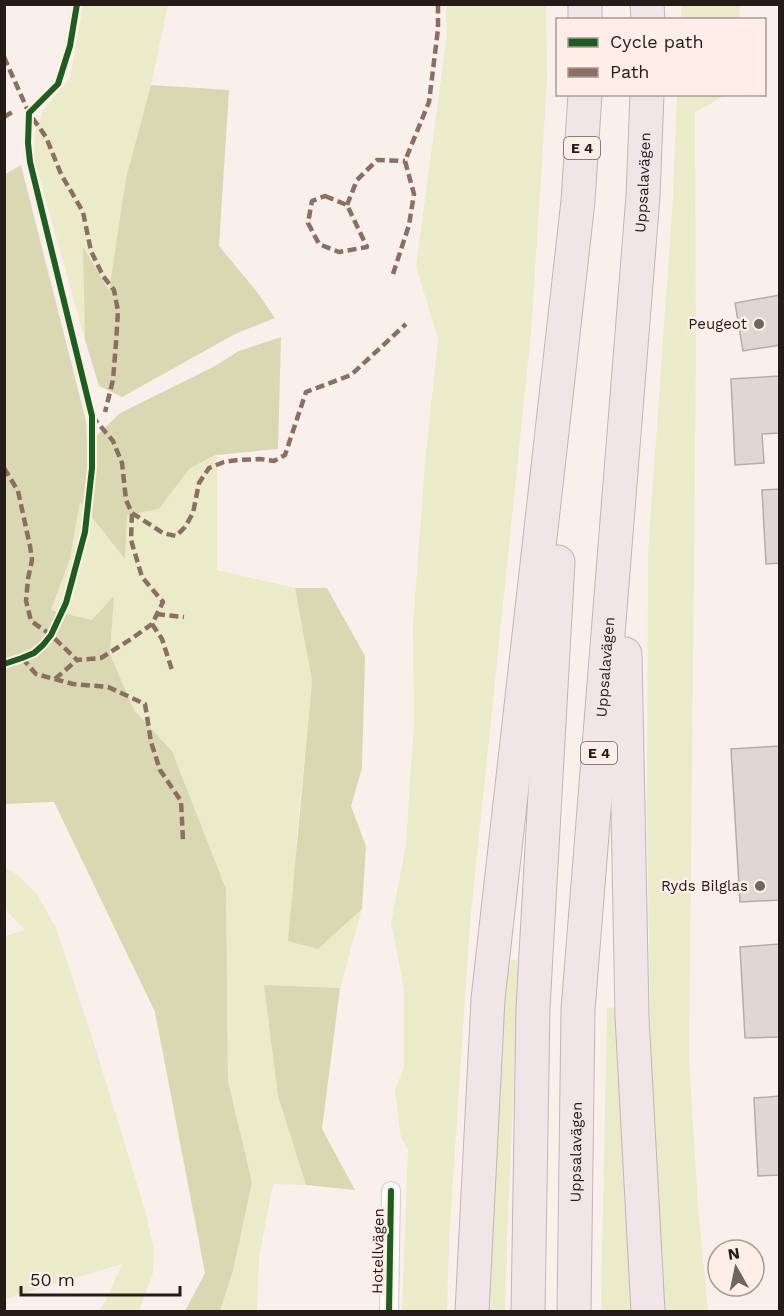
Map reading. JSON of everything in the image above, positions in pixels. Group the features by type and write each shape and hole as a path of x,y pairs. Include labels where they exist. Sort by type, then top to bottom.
{"highway":[{"name":"E 4","path":"528,1311 533,1008 585,96"},
{"name":"Uppsalavägen","path":"574,1311 578,1010 643,196 647,96"},
{"path":"643,196 625,634 632,1016 648,1311"},
{"path":"472,1311 488,999 578,201"}],"street":[{"name":"Hotellvägen","path":"389,1311 391,1191"}],"green space":[{"path":"83,5 168,5 151,85 126,178 109,292 83,249 85,340 34,158 35,131 43,110 70,78"},
{"path":"446,5 546,5 547,81 531,333 470,923 449,1241 447,1311 402,1312 408,1149 401,1138 395,1090 404,1067 404,989 391,923 406,845 414,724 413,626 425,465 438,339 416,266 447,34"},
{"path":"681,5 740,5 739,18 681,18"},
{"path":"151,85 229,90 219,246 275,318 235,334 122,397 99,386 85,340 83,247 109,291 126,178"},
{"path":"677,96 724,96 695,112 696,355 689,1060 698,1207 708,1311 663,1311 652,1129 647,815 648,553 673,199"},
{"path":"21,165 86,421 87,445 120,413 213,367 239,351 281,337 278,449 216,455 190,468 159,509 127,515 125,559 80,502 70,559 51,610 92,620 114,596 110,654 134,710 172,751 226,889 228,1081 252,1182 233,1271 220,1311 185,1311 205,1273 155,1012 54,802 5,804 4,175"},
{"path":"217,455 217,570 295,588 312,681 296,844 318,949 362,909 340,988 265,985 278,1096 306,1185 273,1184 259,1258 257,1311 220,1311 233,1270 252,1182 228,1081 226,889 172,751 134,710 110,654 114,597 92,620 51,610 70,559 80,501 125,558 127,515 159,509 190,468"},
{"path":"295,588 327,588 365,656 362,768 351,806 366,846 362,909 318,949 288,941 312,681"},
{"path":"5,868 15,873 36,893 56,928 145,1210 154,1249 153,1273 139,1311 99,1311 122,1264 5,1299 5,936 25,930 5,909"},
{"path":"519,959 505,1311 484,1312 507,961"},
{"path":"264,985 340,988 322,1129 355,1190 306,1185 278,1096"},
{"path":"616,1007 632,1311 601,1312 607,1008"}],"building":[{"name":"Peugeot","path":"780,295 780,345 743,351 735,303"},
{"path":"780,376 780,433 762,434 764,463 735,465 731,379"},
{"path":"780,489 780,563 766,564 762,490"},
{"path":"780,746 780,900 740,902 731,749"},
{"path":"780,944 780,1037 745,1038 740,947"},
{"path":"780,1096 780,1175 758,1176 754,1098"}],"marked path":[{"path":"393,274 409,225 414,194 405,161 429,102 438,29 438,4"},
{"path":"4,57 29,113 46,137 61,174 83,212 91,251 103,276 114,290 118,311 116,343 113,380 105,412"},
{"path":"4,117 14,111"},
{"path":"347,205 357,180 377,160 405,161"},
{"path":"325,196 347,205 367,247 339,252 319,244 308,223 312,201 325,196"},
{"path":"92,416 113,441 122,463 126,500 132,513 163,533 176,536 185,527 193,513 199,483 209,468 238,460 274,461 285,455 306,392 351,375 406,324"},
{"path":"4,468 18,491 30,546 32,560 26,601 31,621 51,635 77,660 101,658 131,639 152,624 163,602 142,577 131,540 132,513"},
{"path":"156,614 184,617"},
{"path":"152,624 162,639 172,670"},
{"path":"22,658 36,674 73,684 108,687 145,704 151,742 160,770 181,801 183,840"},
{"path":"55,679 77,660"}],"cycle path":[{"path":"4,664 34,653 51,635 66,603 85,532 92,468 92,416 30,162 28,143 29,113 58,84 70,46 77,4"},
{"path":"389,1312 391,1191"}],"place":[{"name":"Peugeot","path":"759,324"},
{"name":"Ryds Bilglas","path":"760,886"}]}
